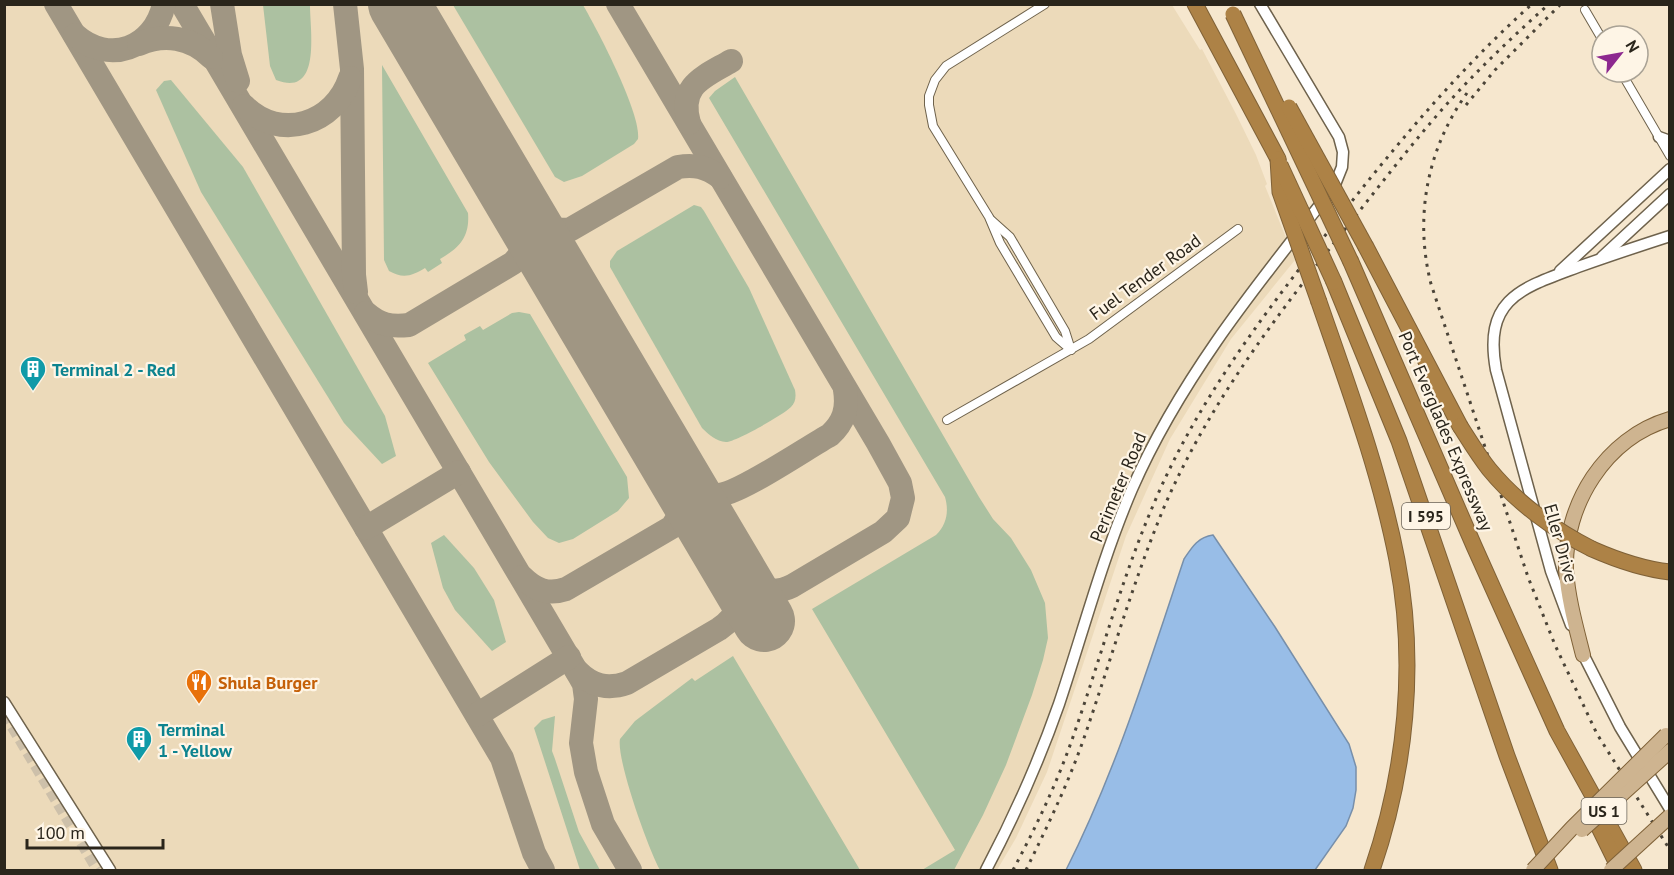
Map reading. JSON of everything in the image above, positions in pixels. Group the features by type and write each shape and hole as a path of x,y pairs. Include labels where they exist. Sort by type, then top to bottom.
{"highway":[{"name":"I 595","path":"1195,4 1278,159 1370,366 1414,481 1507,756"},
{"path":"1231,9 1299,124 1460,426 1490,470 1528,508 1572,539 1616,560 1652,570 1670,572"},
{"name":"Port Everglades Expressway","path":"1231,9 1352,262 1474,546 1557,730 1634,870"},
{"path":"1278,159 1280,192 1349,391 1397,560 1406,629 1406,700 1398,770 1383,836 1372,870"},
{"path":"1557,730 1587,803 1620,870"},
{"path":"1507,756 1537,870"},
{"path":"1507,756 1550,870"}],"main road":[{"path":"1583,655 1569,595 1566,568 1568,540 1580,501 1597,471 1620,446 1645,429 1670,419"},
{"path":"1537,870 1572,828 1668,733"},
{"name":"US 1","path":"1537,870 1670,751"},
{"name":"US 1","path":"1611,870 1670,816"}],"street":[{"path":"1045,4 946,66 935,80 929,96 929,105 933,126 988,217 1000,243 1056,337 1071,350"},
{"name":"Perimeter Road","path":"986,870 1016,811 1047,738 1114,532 1150,452 1172,411 1227,326 1334,187 1342,167 1343,152 1335,128 1260,4"},
{"path":"1585,10 1593,24"},
{"path":"1629,84 1664,139 1670,156"},
{"path":"1555,275 1670,169"},
{"path":"1599,260 1670,194"},
{"name":"Fuel Tender Road","path":"947,420 1071,350 1114,321 1238,228"},
{"name":"Eller Drive","path":"1670,236 1536,282 1517,293 1501,313 1495,332 1494,360 1551,571 1583,655 1620,727 1670,809"},
{"path":"4,702 110,870"}],"shaded area":[{"path":"5,5 1172,5 1200,50 1202,49 1256,155 1267,184 1265,186 1295,260 1231,339 1170,439 1126,536 1047,772 1016,838 997,870 5,870"}],"green space":[{"path":"263,5 310,5 310,59 307,71 301,80 291,83 276,80 270,66"},
{"path":"453,5 583,5 626,92 633,111 638,139 634,144 582,176 564,182 555,177"},
{"path":"382,65 468,213 467,229 458,246 440,259 442,263 428,272 425,268 412,275 403,276 389,271 384,260"},
{"path":"735,77 979,497 993,519 1011,538 1031,570 1045,603 1048,638 1032,695 1006,765 954,870 922,870 955,850 812,609 936,535 946,517 945,497 709,98"},
{"path":"171,80 243,167 385,416 396,456 382,464 344,423 201,192 156,90 164,81"},
{"path":"694,205 701,207 704,211 749,288 795,390 794,403 786,411 748,433 726,442 713,437 702,428 610,267 610,261 617,251"},
{"path":"512,313 530,314 627,477 629,498 618,511 573,539 559,543 548,538 533,522 489,462 428,363 466,340 464,335 480,326 483,330"},
{"path":"444,535 474,568 494,600 506,642 492,651 455,610 443,588 431,543"},
{"path":"733,656 860,870 660,870 641,825 628,784 620,750 620,739 635,721 692,678 695,681"},
{"path":"555,716 552,751 579,832 600,870 580,870 534,728 542,720"}],"water":[{"path":"1213,535 1349,744 1356,767 1356,790 1353,808 1346,826 1315,870 1066,870 1116,756 1184,559 1199,540"}],"taxiway":[{"path":"56,4 502,758 534,853 543,870"},
{"path":"75,35 88,44 102,49 128,48 151,32 164,4"},
{"path":"182,4 584,684 586,699 581,743 586,772 603,824 630,870"},
{"path":"222,4 230,55 238,81"},
{"path":"345,4 352,69 356,292"},
{"path":"618,4 900,483 903,498 898,518 883,532 792,586 769,591 756,587 736,573"},
{"path":"139,44 158,39 177,39 195,45 211,57"},
{"path":"689,123 687,100 690,91 703,78 731,61"},
{"path":"244,106 258,117 274,123 289,125 305,123 319,117 332,107 343,94 350,78"},
{"path":"518,204 541,225 562,230 571,229 678,167 700,167 720,177"},
{"path":"366,313 386,324 409,325 513,263 526,241 525,227 517,203"},
{"path":"680,479 697,491 718,495 728,493 756,479 830,435 844,415 845,390"},
{"path":"366,528 459,472"},
{"path":"522,577 542,590 566,589 672,527 684,503 680,479"},
{"path":"577,671 588,680 600,685 613,686 627,683 719,629 732,618 736,611 740,597 736,573"},
{"path":"477,715 569,657"}],"runway":[{"path":"399,4 764,621"}],"tunnel":[{"path":"4,714 97,870"}],"railway":[{"path":"1013,870 1046,804 1068,752 1143,530 1171,466 1207,400 1271,306 1393,151 1473,61 1532,4"},
{"path":"1026,870 1078,755 1132,592 1165,505 1182,468 1222,397 1292,298 1414,143 1478,71 1549,4"},
{"path":"1466,105 1495,70 1561,4"},
{"path":"1467,93 1442,137 1428,184 1424,209 1424,234 1431,284 1528,577 1555,645 1597,734 1670,850"}],"place":[{"name":"Terminal 2 - Red","path":"33,392"},
{"name":"Shula Burger","path":"199,705"},
{"name":"Terminal 1 - Yellow","path":"139,762"}]}
